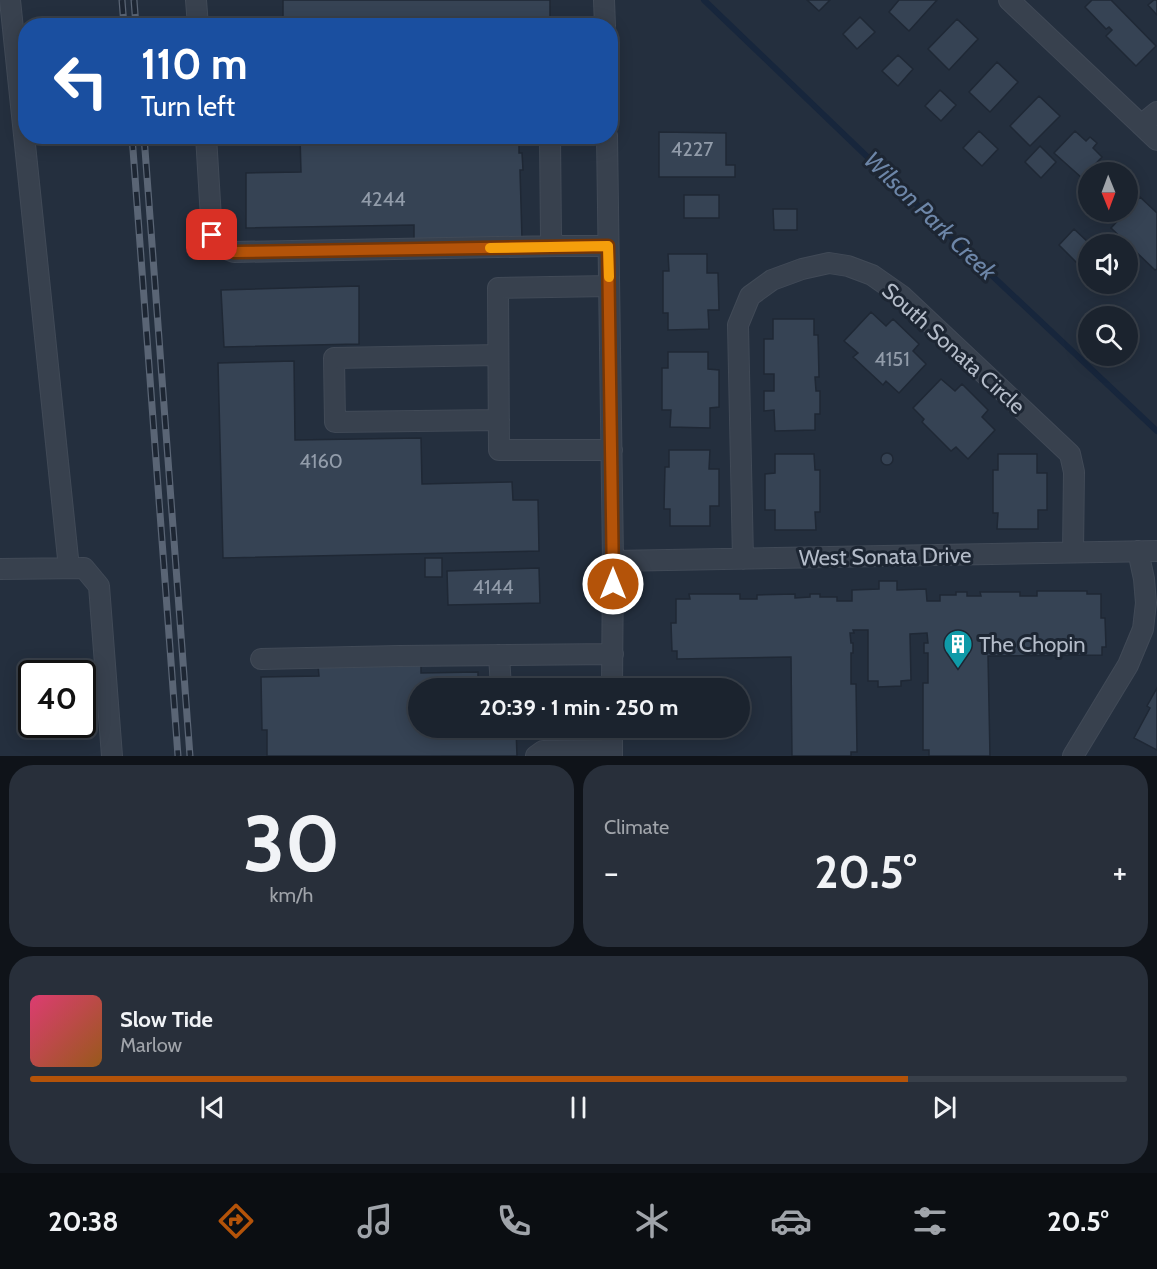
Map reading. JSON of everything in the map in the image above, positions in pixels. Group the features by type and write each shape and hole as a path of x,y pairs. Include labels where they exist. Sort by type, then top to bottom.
{"street":[{"path":"10,0 18,77"},
{"path":"196,0 197,18"},
{"path":"604,0 605,18"},
{"path":"1009,0 1149,118 1157,140"},
{"path":"25,144 69,568"},
{"path":"206,144 212,235 221,246 234,252 608,246"},
{"path":"550,144 550,238 557,246"},
{"path":"607,144 612,450 612,678"},
{"name":"South Sonata Circle","path":"743,559 738,325 750,296 772,280 802,269 829,263 848,266 872,275 902,296 1070,454 1074,472 1073,552"},
{"path":"609,286 498,288 499,450 612,450"},
{"path":"498,355 334,358 335,422 499,420"},
{"path":"1074,756 1128,665 1143,629 1146,603 1144,579 1148,551"},
{"name":"West Sonata Drive","path":"613,561 1148,551"},
{"path":"0,569 84,568 99,586 112,756"},
{"path":"261,659 613,654"},
{"path":"499,655 500,678"},
{"path":"536,756 543,751 612,753"}],"building":[{"path":"283,0 550,0 550,18 283,18"},
{"path":"807,0 830,0 819,11"},
{"path":"899,0 937,0 909,31 889,12"},
{"path":"1092,0 1111,0 1156,46 1136,66 1106,36 1112,30 1109,27 1106,29 1085,7"},
{"path":"1157,0 1157,15 1148,5"},
{"path":"860,17 875,32 857,49 843,34"},
{"path":"957,19 978,39 949,70 928,49"},
{"path":"898,55 913,69 898,86 882,71"},
{"path":"997,62 1018,82 990,112 969,92"},
{"path":"940,90 956,105 941,121 925,106"},
{"path":"1039,96 1060,116 1030,146 1010,126"},
{"path":"979,131 998,149 982,166 963,148"},
{"path":"1075,131 1086,141 1090,137 1097,143 1093,148 1102,157 1097,162 1078,162 1078,174 1054,153"},
{"path":"659,132 726,133 726,165 735,165 735,177 659,177"},
{"path":"300,144 519,144 523,170 520,170 522,239 414,241 414,225 246,228 246,173 301,172"},
{"path":"1040,146 1056,162 1041,178 1025,162"},
{"path":"684,195 719,195 719,218 684,218"},
{"path":"1140,197 1157,213 1157,269 1155,270 1138,254 1138,234 1117,234 1111,228 1117,222 1138,222 1138,199"},
{"path":"773,209 797,209 797,230 774,230"},
{"path":"1074,229 1079,234 1078,264 1059,245"},
{"path":"668,254 707,254 707,273 718,273 719,310 708,310 709,329 668,330 668,313 663,313 663,271 669,271"},
{"path":"359,286 359,344 224,347 221,290"},
{"path":"871,312 886,326 893,319 919,344 913,351 926,364 899,393 886,381 883,385 853,357 858,353 844,341"},
{"path":"773,319 814,319 814,335 818,335 819,377 815,377 816,391 820,391 820,414 815,414 815,430 775,431 774,410 764,411 764,391 774,391 774,374 764,374 764,339 773,339"},
{"path":"668,352 708,352 708,369 719,370 719,407 710,408 710,428 670,427 671,410 662,410 662,368 668,368"},
{"path":"294,361 295,440 421,438 422,484 512,482 513,500 538,500 539,551 223,558 218,363"},
{"path":"941,379 955,391 962,384 988,410 982,417 995,430 968,459 956,447 951,451 922,422 924,419 913,408"},
{"path":"669,450 710,450 709,469 719,469 719,506 710,506 710,526 670,526 670,509 664,509 665,467 669,467"},
{"path":"889,453 893,459 889,465 885,465 881,457"},
{"path":"775,454 814,454 815,470 820,470 820,512 815,512 816,530 775,530 775,510 765,510 765,474 775,473"},
{"path":"998,454 1037,454 1037,473 1047,473 1047,510 1038,510 1038,529 997,529 998,513 993,513 993,470 998,470"},
{"path":"425,558 442,558 442,577 425,577"},
{"path":"539,568 540,603 448,605 447,571"},
{"name":"The Chopin","path":"879,581 897,581 897,590 926,589 927,601 940,601 940,595 956,595 956,592 967,592 967,596 981,596 980,592 1020,592 1020,596 1037,596 1037,591 1087,591 1087,594 1101,594 1101,618 1105,618 1106,647 1102,647 1102,655 988,656 990,756 929,756 929,750 923,750 923,683 928,683 928,653 924,653 924,643 928,643 927,633 910,634 911,680 901,681 901,686 878,687 878,681 868,681 868,630 853,630 854,633 850,633 851,643 853,643 851,684 856,684 857,752 851,752 851,756 792,756 791,657 677,659 677,651 672,651 671,623 676,623 676,599 690,599 689,594 740,594 740,599 757,599 757,595 795,594 795,598 820,594 820,597 837,597 837,601 852,601 852,590 879,589"},
{"path":"421,659 421,673 478,672 478,678 408,678 408,738 516,738 517,756 267,756 267,730 262,730 261,677 319,676 318,665"},
{"path":"1157,688 1157,750 1134,738 1150,708 1147,706"}],"waterway":[{"name":"Wilson Park Creek","path":"704,0 1157,431"}],"railway":[{"path":"122,0 123,18"},
{"path":"134,0 135,18"},
{"path":"133,144 178,756"},
{"path":"145,144 190,756"}],"slow traffic":[{"path":"490,248 608,246 609,277"}],"place":[{"name":"The Chopin","path":"958,670"}],"route":[{"path":"212,235 221,246 234,252 250,253 608,246 613,584"}]}
